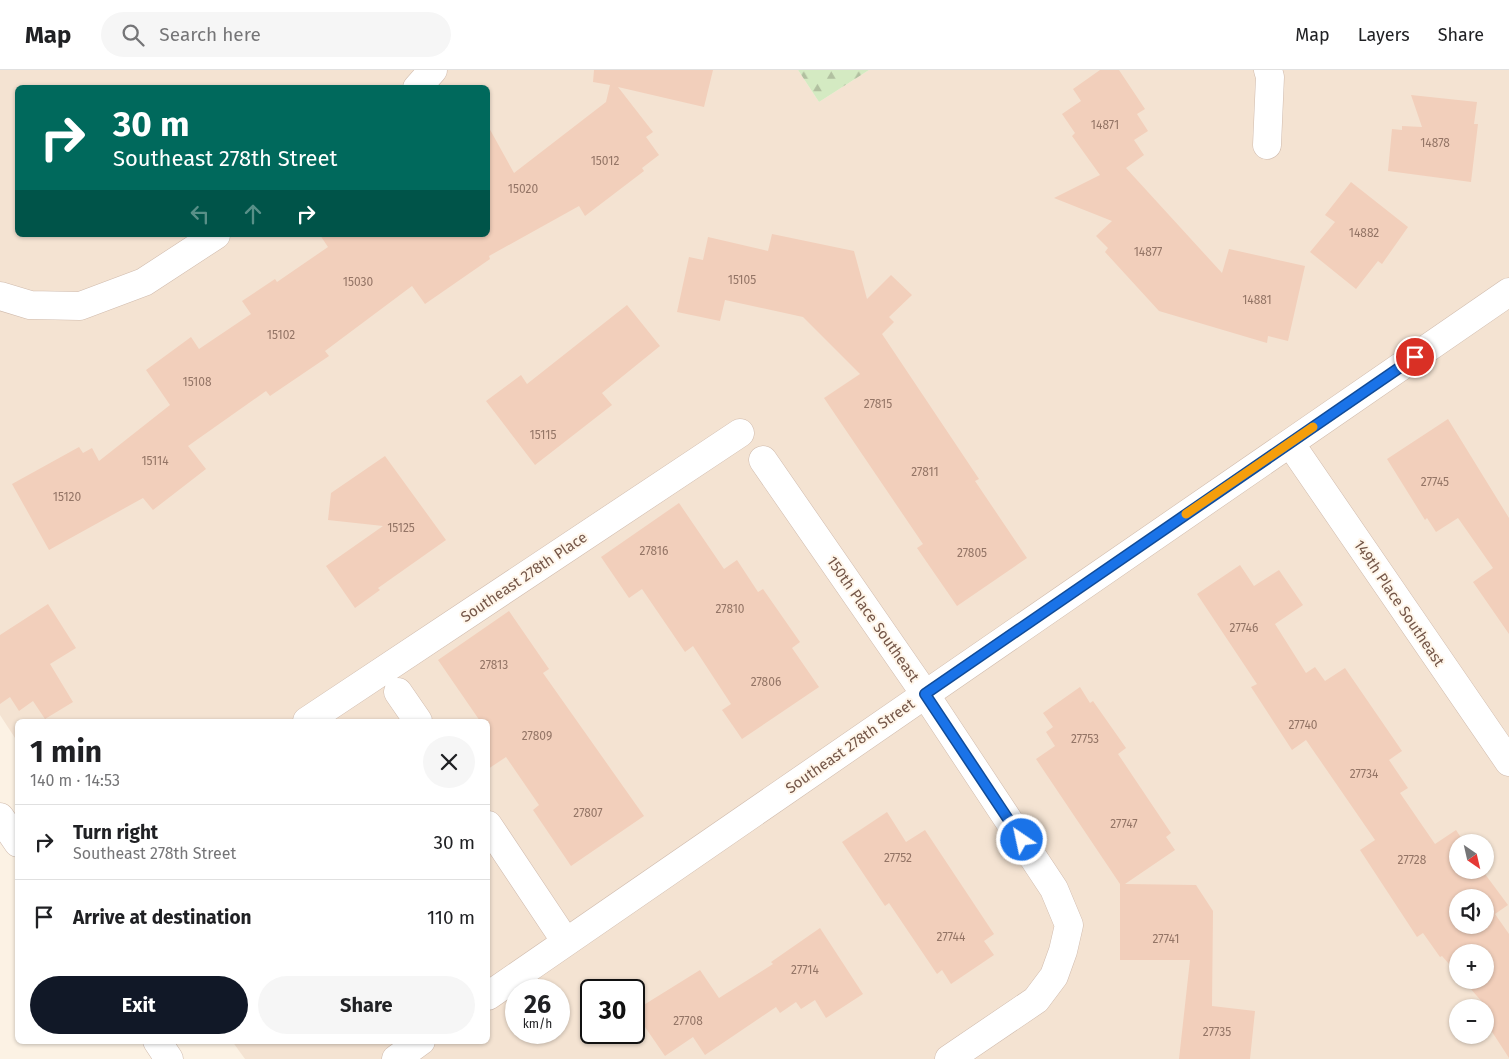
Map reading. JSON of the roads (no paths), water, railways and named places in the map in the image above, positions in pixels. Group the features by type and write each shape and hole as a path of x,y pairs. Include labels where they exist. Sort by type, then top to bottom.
{"street":[{"path":"420,85 433,70"},
{"path":"1267,145 1268,70"},
{"path":"0,296 30,305 80,306 144,282 213,237"},
{"name":"Southeast 278th Street","path":"490,995 1509,292"},
{"name":"Southeast 278th Place","path":"310,719 740,433"},
{"name":"149th Place Southeast","path":"1290,443 1509,762"},
{"name":"150th Place Southeast","path":"763,460 925,694 1054,889 1069,925 1063,952 1054,976 1036,1000 949,1059"},
{"path":"398,692 417,719"},
{"path":"0,817 15,839"},
{"path":"490,827 566,942"},
{"path":"158,1044 169,1059"},
{"path":"396,1059 417,1044"}]}
